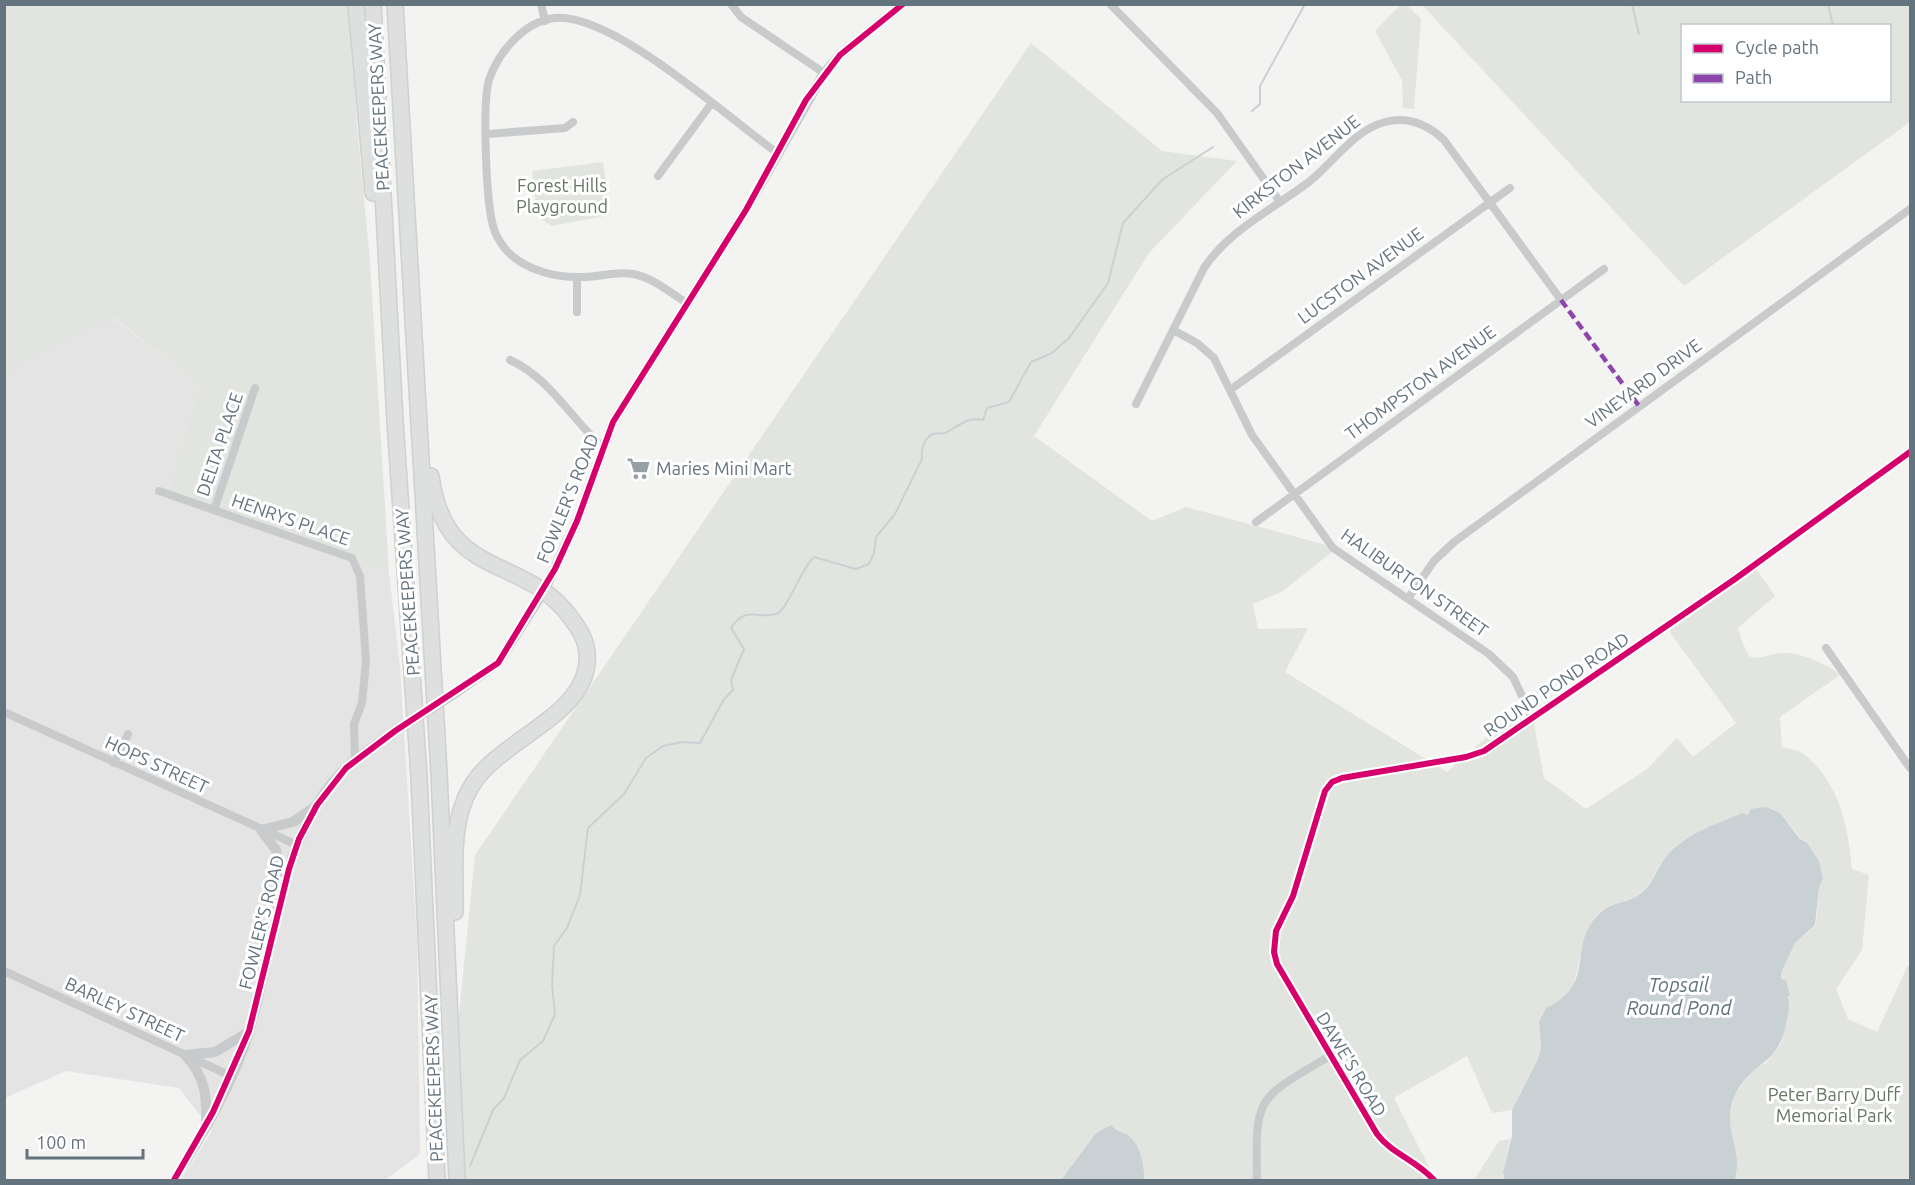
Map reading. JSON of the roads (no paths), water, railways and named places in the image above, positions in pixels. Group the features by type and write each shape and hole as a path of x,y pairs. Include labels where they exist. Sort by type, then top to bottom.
{"highway":[{"path":"356,4 378,245 389,327"},
{"name":"PEACEKEEPERS WAY","path":"373,4 389,327 419,777 437,1176"},
{"name":"PEACEKEEPERS WAY","path":"395,4 415,324 457,1180"},
{"path":"415,324 433,486 444,520 453,534 476,557 544,591 569,615 585,644 586,671 580,686 570,700 489,762 470,788 462,805 455,845 454,940 448,990"}],"street":[{"path":"541,4 545,21"},
{"path":"731,4 741,17 824,73"},
{"name":"FOWLER'S ROAD","path":"174,1180 231,1076 249,1031 297,845 317,805 346,768 395,731 498,663 544,591 577,521 613,422 746,210 776,153 824,73 840,55 903,4"},
{"path":"1110,4 1216,113 1280,202"},
{"path":"688,304 661,286 636,275 611,272 577,277 531,269 507,252 494,229 487,134 489,81 504,50 526,30 554,18 580,20 608,30 649,57 776,153"},
{"path":"658,176 711,104"},
{"name":"KIRKSTON AVENUE","path":"1136,404 1204,268 1217,250 1319,173 1364,132 1381,123 1400,120 1424,125 1439,136 1561,300"},
{"path":"487,134 565,128 573,122"},
{"name":"LUCSTON AVENUE","path":"1230,390 1510,188"},
{"name":"VINEYARD DRIVE","path":"1409,597 1434,561 1454,542 1911,209"},
{"name":"THOMPSTON AVENUE","path":"1256,522 1604,269"},
{"path":"577,277 577,312"},
{"name":"HALIBURTON STREET","path":"1173,330 1209,352 1252,435 1333,548 1409,597 1503,666 1521,690 1533,719"},
{"path":"510,360 529,369 557,398 581,428 603,447"},
{"name":"DELTA PLACE","path":"214,510 255,388"},
{"name":"ROUND POND ROAD","path":"1274,941 1280,921 1297,887 1325,791 1332,782 1342,778 1466,757 1484,751 1735,579 1911,452"},
{"name":"HENRYS PLACE","path":"159,491 352,558 358,567 366,661 362,703 354,724 355,762"},
{"path":"1826,648 1910,765"},
{"name":"HOPS STREET","path":"4,712 297,845"},
{"path":"114,763 128,734"},
{"path":"284,889 276,850 261,830 293,822 317,805"},
{"name":"DAWE'S ROAD","path":"1274,941 1276,958 1282,975 1384,1143 1414,1161 1434,1180"},
{"name":"BARLEY STREET","path":"4,971 231,1076"},
{"path":"185,1055 215,1052 226,1048 249,1031"},
{"path":"185,1055 204,1080 205,1126"},
{"path":"1257,1180 1256,1135 1262,1105 1282,1084 1330,1056"}],"water":[{"name":"Topsail Round Pond","path":"1766,807 1780,813 1800,839 1807,843 1819,861 1823,878 1819,888 1815,925 1795,943 1781,973 1782,979 1786,980 1790,996 1787,997 1789,1008 1783,1035 1772,1055 1743,1082 1731,1105 1731,1127 1737,1157 1735,1179 1505,1180 1503,1173 1512,1136 1512,1110 1538,1059 1541,1048 1539,1022 1546,1008 1562,999 1577,977 1588,928 1602,911 1643,892 1666,857 1678,845 1704,829 1742,813 1748,815 1751,809"},
{"path":"1111,1125 1128,1135 1140,1151 1144,1180 1061,1180 1096,1133"}],"waterway":[{"path":"1252,111 1260,104 1260,86 1305,4"},
{"path":"1632,4 1639,34"},
{"path":"1828,4 1833,24"},
{"path":"470,1166 493,1110 504,1098 520,1060 543,1041 555,1014 552,985 554,946 567,928 580,895 588,828 624,794 646,758 663,746 682,742 700,743 724,699 733,690 731,680 744,649 731,628 742,617 753,614 771,615 782,610 804,570 814,557 856,569 869,564 874,553 876,537 895,514 922,459 927,438 935,433 945,433 968,421 983,420 987,408 1009,402 1031,362 1052,353 1069,338 1108,283 1123,223 1163,179 1213,147"}],"place":[{"name":"Maries Mini Mart","path":"638,468"}],"park label":[{"name":"Forest Hills Playground","path":"562,195"},
{"name":"Peter Barry Duff Memorial Park","path":"1834,1104"}]}
